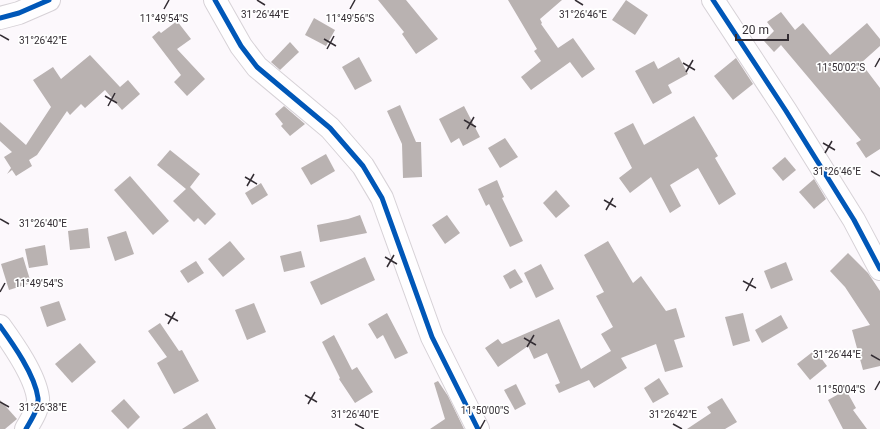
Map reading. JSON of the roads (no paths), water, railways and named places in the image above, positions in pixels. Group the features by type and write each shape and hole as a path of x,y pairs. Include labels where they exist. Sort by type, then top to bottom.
{"street":[{"path":"0,18 19,13 49,0"},
{"path":"215,0 241,46 257,67 330,128 363,166 378,191 404,255 432,337 478,429"},
{"path":"713,0 838,194 880,268"},
{"path":"0,326 32,378 38,398 35,414 26,429"}]}
